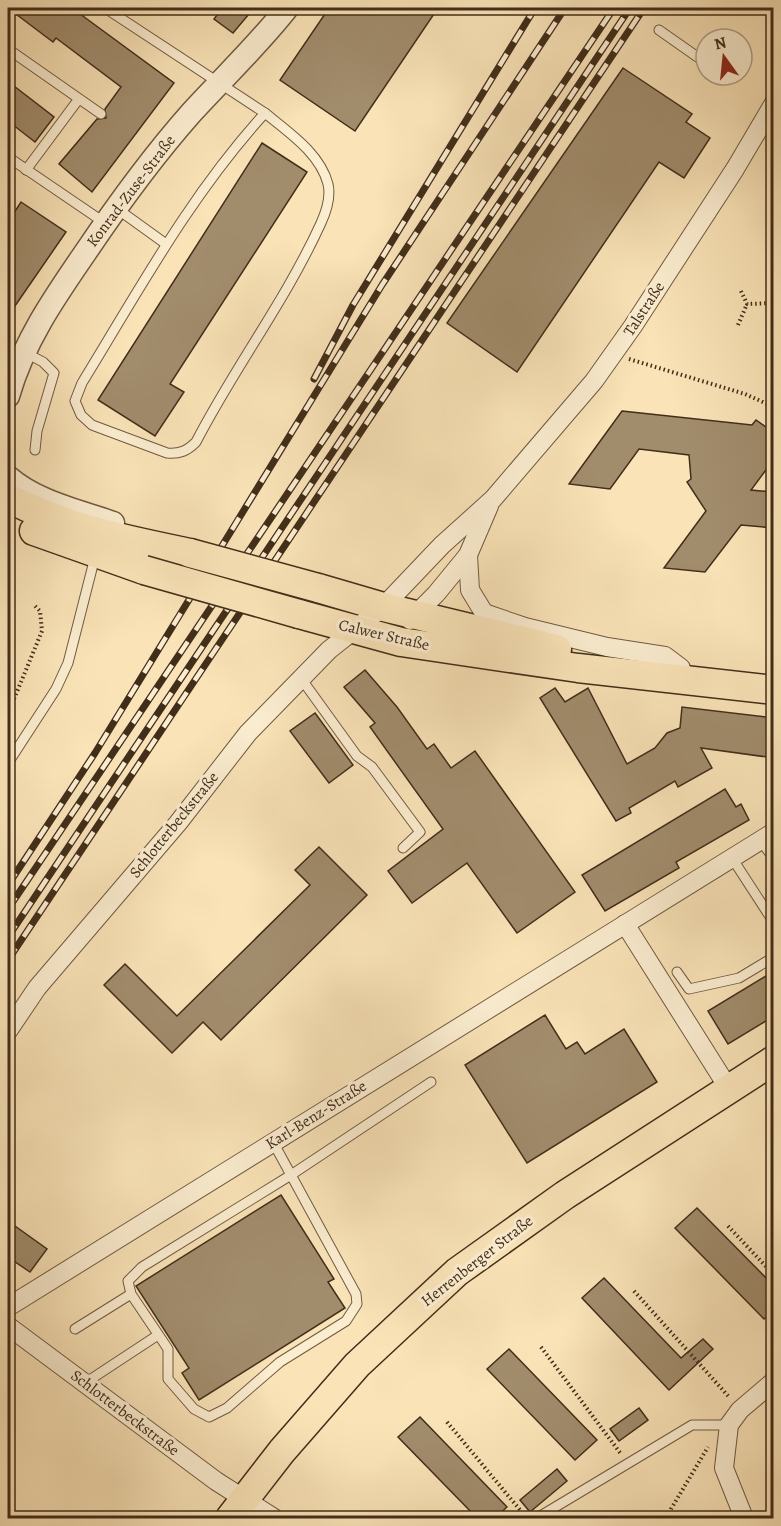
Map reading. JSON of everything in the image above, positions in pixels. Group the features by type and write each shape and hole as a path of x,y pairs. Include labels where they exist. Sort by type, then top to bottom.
{"main road":[{"name":"Calwer Straße","path":"8,498 99,545"},
{"name":"Calwer Straße","path":"8,519 151,558 299,614 401,642 510,658 774,690"},
{"name":"Calwer Straße","path":"151,558 190,553 383,607 603,660 774,677"},
{"name":"Herrenberger Straße","path":"237,1509 328,1396 357,1365 432,1294 485,1251 724,1081 774,1060"}],"street":[{"name":"Konrad-Zuse-Straße","path":"8,396 24,352 49,305 111,215 165,143 287,8"},
{"name":"Talstraße","path":"354,629 383,607 442,545 492,499 614,354 735,168 774,103"},
{"name":"Calwer Straße","path":"8,477 22,490 48,502 122,526 151,558"},
{"name":"Talstraße","path":"354,629 380,631 394,629 417,615 468,555 492,499"},
{"name":"Talstraße","path":"468,555 467,573 472,597"},
{"name":"Calwer Straße","path":"472,597 484,613 497,618 607,648 665,656 681,668"},
{"name":"Schlotterbeckstraße","path":"8,1031 37,988 178,823 248,733 300,678 354,629"},
{"name":"Karl-Benz-Straße","path":"8,1307 767,836"},
{"path":"625,924 724,1081"},
{"name":"Schlotterbeckstraße","path":"8,1326 85,1383 237,1509 274,1518"},
{"path":"744,1518 724,1468 729,1425 740,1410 774,1382"}],"lane":[{"path":"105,8 265,114 312,155 323,170 328,185 328,202 309,246 196,442 178,454 167,453 92,425 81,415 75,401 82,383 166,244 213,175 265,114"},
{"path":"659,30 694,55"},
{"path":"8,49 101,114"},
{"path":"26,170 78,99"},
{"path":"8,158 111,215 141,226 166,244"},
{"path":"24,352 43,362 54,373 37,431 35,450"},
{"path":"8,763 56,689 68,663 99,545"},
{"path":"300,678 357,756 372,767 420,832 403,848"},
{"path":"767,836 774,859"},
{"path":"732,858 769,915 774,918"},
{"path":"676,972 689,989 739,978 774,957"},
{"path":"273,1142 291,1175 356,1294 357,1304 346,1321 280,1362 227,1408 209,1417 194,1409 168,1379 168,1349 131,1294 128,1281 142,1267 291,1175 431,1083"},
{"path":"75,1329 131,1294"},
{"path":"85,1383 158,1335"},
{"path":"537,1518 692,1425 729,1425"}],"path":[{"path":"738,325 747,304 741,291"},
{"path":"747,304 774,303"},
{"path":"614,354 745,394 774,407"},
{"path":"14,699 42,631 40,611 35,606"},
{"path":"728,1226 774,1275"},
{"path":"634,1291 740,1410"},
{"path":"541,1347 629,1464"},
{"path":"447,1422 527,1518"},
{"path":"669,1518 671,1509 694,1469"}],"building":[{"path":"8,8 65,8 74,14 76,11 174,83 92,192 59,164 97,119 106,118 105,109 121,87 56,38 53,42"},
{"path":"222,8 254,8 233,33 214,19"},
{"path":"329,8 438,8 355,131 280,80"},
{"path":"623,68 692,114 686,122 710,138 684,178 659,162 517,372 447,323"},
{"path":"14,86 54,117 35,142 8,121 8,94"},
{"path":"262,143 307,172 170,384 184,392 155,436 98,400"},
{"path":"21,202 66,232 8,316 8,222"},
{"path":"622,411 752,425 756,420 766,427 774,428 774,459 751,490 774,492 774,528 741,525 705,572 664,568 706,511 687,482 691,479 689,455 639,449 610,489 569,484"},
{"path":"365,670 397,707 427,749 434,744 451,768 475,751 575,892 517,933 467,863 412,903 388,871 443,829 370,727 375,723 344,687"},
{"path":"555,688 565,702 588,688 627,764 655,748 667,733 680,728 682,707 774,718 774,758 701,748 712,768 678,787 675,781 629,808 631,813 616,821 540,698"},
{"path":"315,713 353,765 329,783 290,731"},
{"path":"725,789 736,807 741,804 749,820 676,862 679,868 605,911 582,875"},
{"path":"319,847 367,895 221,1040 203,1022 172,1053 104,985 125,964 177,1016 310,885 295,870"},
{"path":"774,971 774,1016 728,1044 708,1011"},
{"path":"545,1015 566,1049 577,1042 585,1054 624,1029 657,1082 527,1163 465,1065"},
{"path":"281,1195 334,1279 328,1282 345,1308 199,1400 182,1373 189,1368 136,1286"},
{"path":"697,1208 774,1286 774,1310 764,1319 675,1228"},
{"path":"8,1221 47,1249 30,1272 8,1257"},
{"path":"604,1278 681,1358 703,1339 713,1349 669,1390 582,1298"},
{"path":"509,1349 597,1440 575,1460 487,1369"},
{"path":"639,1408 648,1420 619,1441 610,1429"},
{"path":"420,1417 507,1507 495,1518 477,1518 398,1437"},
{"path":"557,1469 567,1481 530,1512 520,1500"}],"railway":[{"path":"314,379 353,305 535,8"},
{"path":"8,885 95,753 382,285 565,8"},
{"path":"8,909 614,8"},
{"path":"8,937 630,8"},
{"path":"8,960 644,8"}]}
